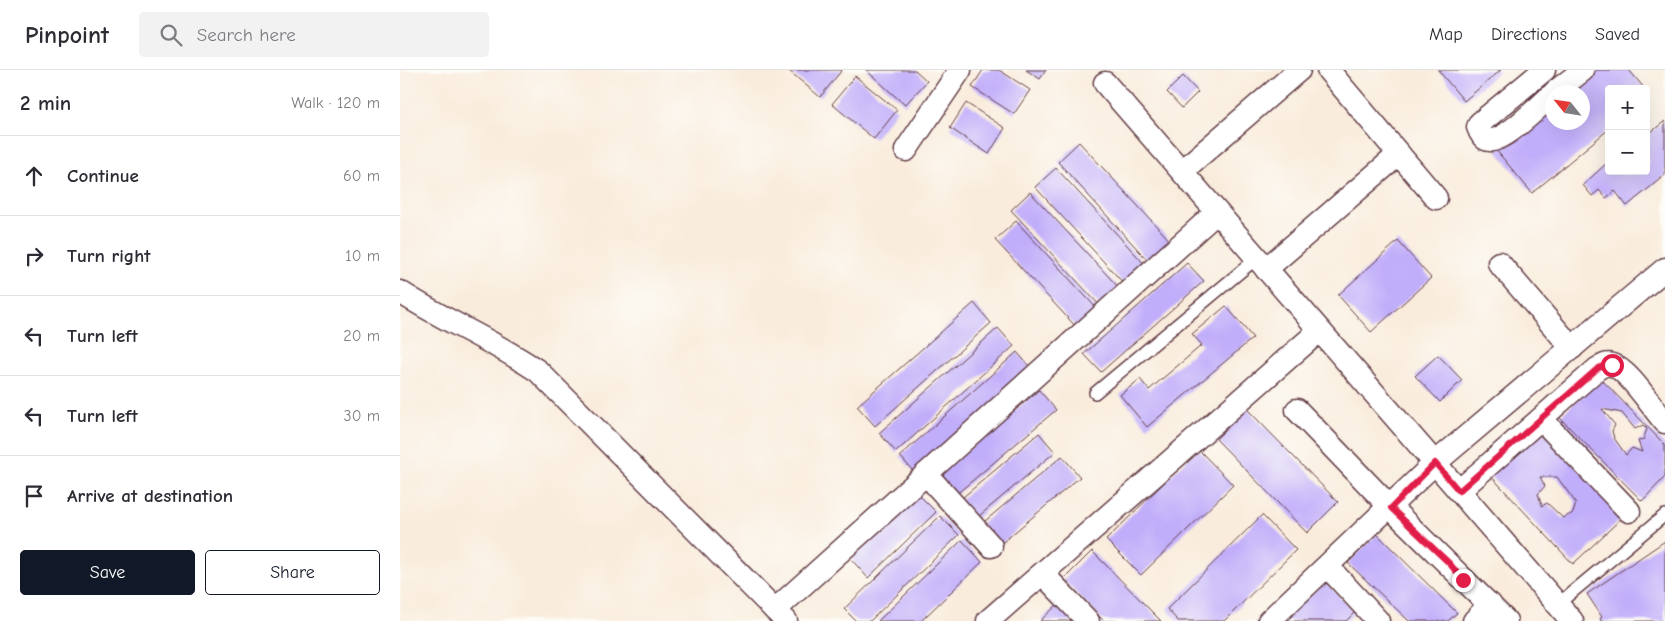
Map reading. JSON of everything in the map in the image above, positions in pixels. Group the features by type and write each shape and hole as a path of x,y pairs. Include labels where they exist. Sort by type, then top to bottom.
{"street":[{"path":"906,150 960,70"},
{"path":"1182,171 1299,70"},
{"path":"1328,70 1436,198"},
{"path":"1544,70 1480,123 1478,127 1481,134 1486,140 1503,136 1545,101"},
{"path":"1565,85 1583,70"},
{"path":"1105,82 1565,613"},
{"path":"1261,263 1399,154"},
{"path":"400,292 424,308 508,350 538,372 781,615 926,474 1217,212"},
{"path":"1499,263 1572,348"},
{"path":"1269,621 1328,568 1435,463 1665,269"},
{"path":"988,621 1319,331"},
{"path":"1459,491 1605,365 1612,365 1628,378 1663,416"},
{"path":"1297,410 1391,508 1506,621"},
{"path":"1541,419 1629,511"},
{"path":"926,474 991,546"},
{"path":"1328,568 1368,618"},
{"path":"1043,574 1088,621"},
{"path":"1474,621 1490,604"}],"lane":[{"path":"1095,394 1261,263"},
{"path":"1565,613 1665,515"}],"building":[{"path":"788,70 842,70 820,97"},
{"path":"866,70 915,70 927,81 905,105"},
{"path":"983,70 999,70 1030,90 1014,114 972,87"},
{"path":"1026,70 1046,70 1040,79"},
{"path":"1438,70 1501,70 1464,101"},
{"path":"1591,70 1629,70 1642,85 1605,85 1605,132 1532,193 1496,150 1545,108 1545,130 1590,130 1590,85 1573,85"},
{"path":"855,76 897,110 874,139 832,104"},
{"path":"1183,76 1198,92 1182,108 1167,92"},
{"path":"966,103 1005,128 989,154 950,128"},
{"path":"1665,121 1665,175 1627,206 1615,191 1606,198 1599,190 1592,196 1583,185 1605,165 1605,175 1650,175 1651,132"},
{"path":"1079,142 1173,244 1151,264 1058,162"},
{"path":"1056,168 1148,268 1127,287 1035,187"},
{"path":"1030,192 1122,291 1103,309 1011,210"},
{"path":"1016,221 1099,311 1079,330 995,240"},
{"path":"1398,241 1431,278 1371,332 1338,295"},
{"path":"1187,263 1204,281 1101,372 1084,354"},
{"path":"974,303 991,323 875,426 857,406"},
{"path":"1226,306 1253,338 1147,427 1120,395 1140,379 1149,390 1202,345 1192,334"},
{"path":"998,328 1014,346 896,452 879,433"},
{"path":"1017,352 1035,373 918,477 900,456"},
{"path":"1438,355 1462,380 1440,402 1415,376"},
{"path":"1601,379 1665,445 1665,477 1642,501 1559,417","holes":["1602,409 1622,413 1635,429 1643,425 1647,429 1643,440 1638,441 1642,452 1632,448 1626,455 1614,438 1612,431 1615,425"]},
{"path":"1039,390 1056,410 953,497 936,477"},
{"path":"1247,409 1338,502 1307,533 1216,439"},
{"path":"1539,427 1623,517 1573,564 1489,474","holes":["1540,477 1557,477 1576,503 1573,513 1563,518 1547,503 1542,506 1538,494 1545,486"]},
{"path":"1039,433 1055,452 972,522 956,503"},
{"path":"1198,449 1233,485 1141,575 1106,540"},
{"path":"1062,456 1080,477 996,548 978,527"},
{"path":"917,493 936,512 868,578 850,558"},
{"path":"1262,515 1296,550 1224,621 1178,621 1167,609"},
{"path":"940,516 959,535 870,621 856,621 844,609"},
{"path":"1377,534 1457,613 1448,621 1409,621 1348,563"},
{"path":"962,540 982,562 921,621 878,621"},
{"path":"1665,541 1665,621 1601,621 1602,617 1587,594"},
{"path":"1092,551 1161,621 1104,621 1063,580"},
{"path":"1325,582 1355,612 1346,621 1282,621"},
{"path":"1060,602 1078,621 1040,621"}],"route":[{"path":"1463,580 1450,564 1391,508 1435,463 1459,491 1597,369 1605,365 1612,365"}]}
